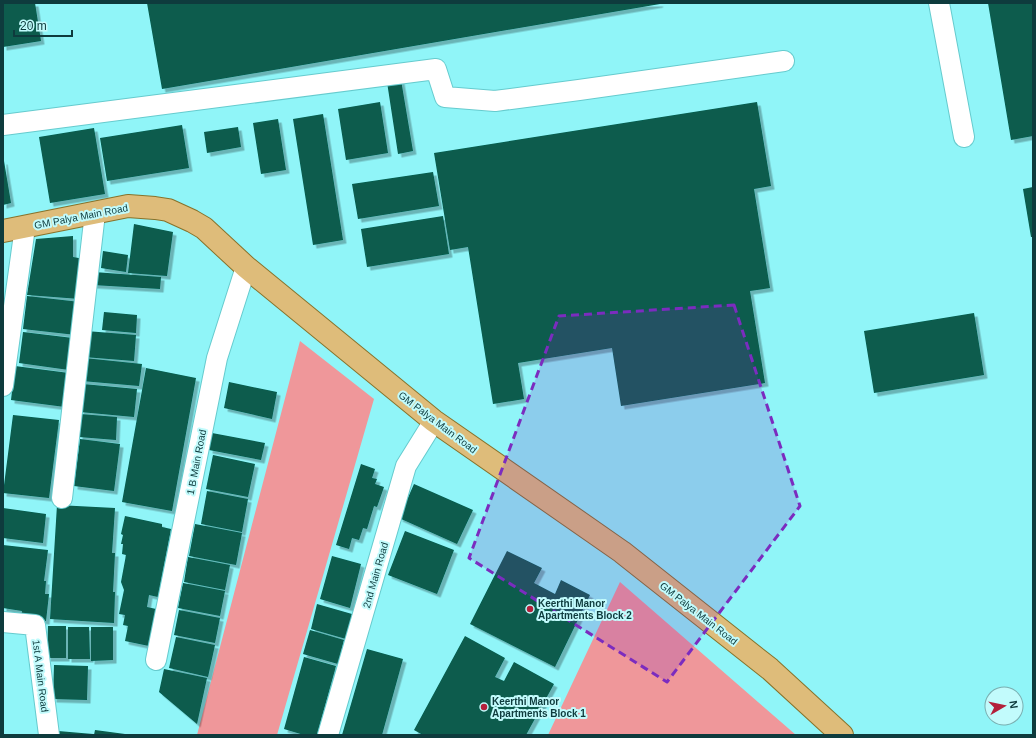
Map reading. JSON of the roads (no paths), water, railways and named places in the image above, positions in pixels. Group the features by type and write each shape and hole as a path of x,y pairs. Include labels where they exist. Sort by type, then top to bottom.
{"main road":[{"name":"GM Palya Main Road","path":"3,231 128,206 141,206 168,210 204,228 246,267 434,421 622,552 770,669 842,735"}],"street":[{"path":"939,3 964,136"},
{"path":"3,125 436,69 445,97 495,101 784,61"},
{"path":"62,498 95,213"},
{"path":"3,386 25,227"},
{"name":"1 B Main Road","path":"156,660 216,358 246,267"},
{"name":"2nd Main Road","path":"328,735 406,466 434,421"},
{"name":"1st A Main Road","path":"3,622 35,625 49,735"}],"place":[{"name":"Keerthi Manor Apartments Block 2","path":"530,609"},
{"name":"Keerthi Manor Apartments Block 1","path":"484,707"}]}
